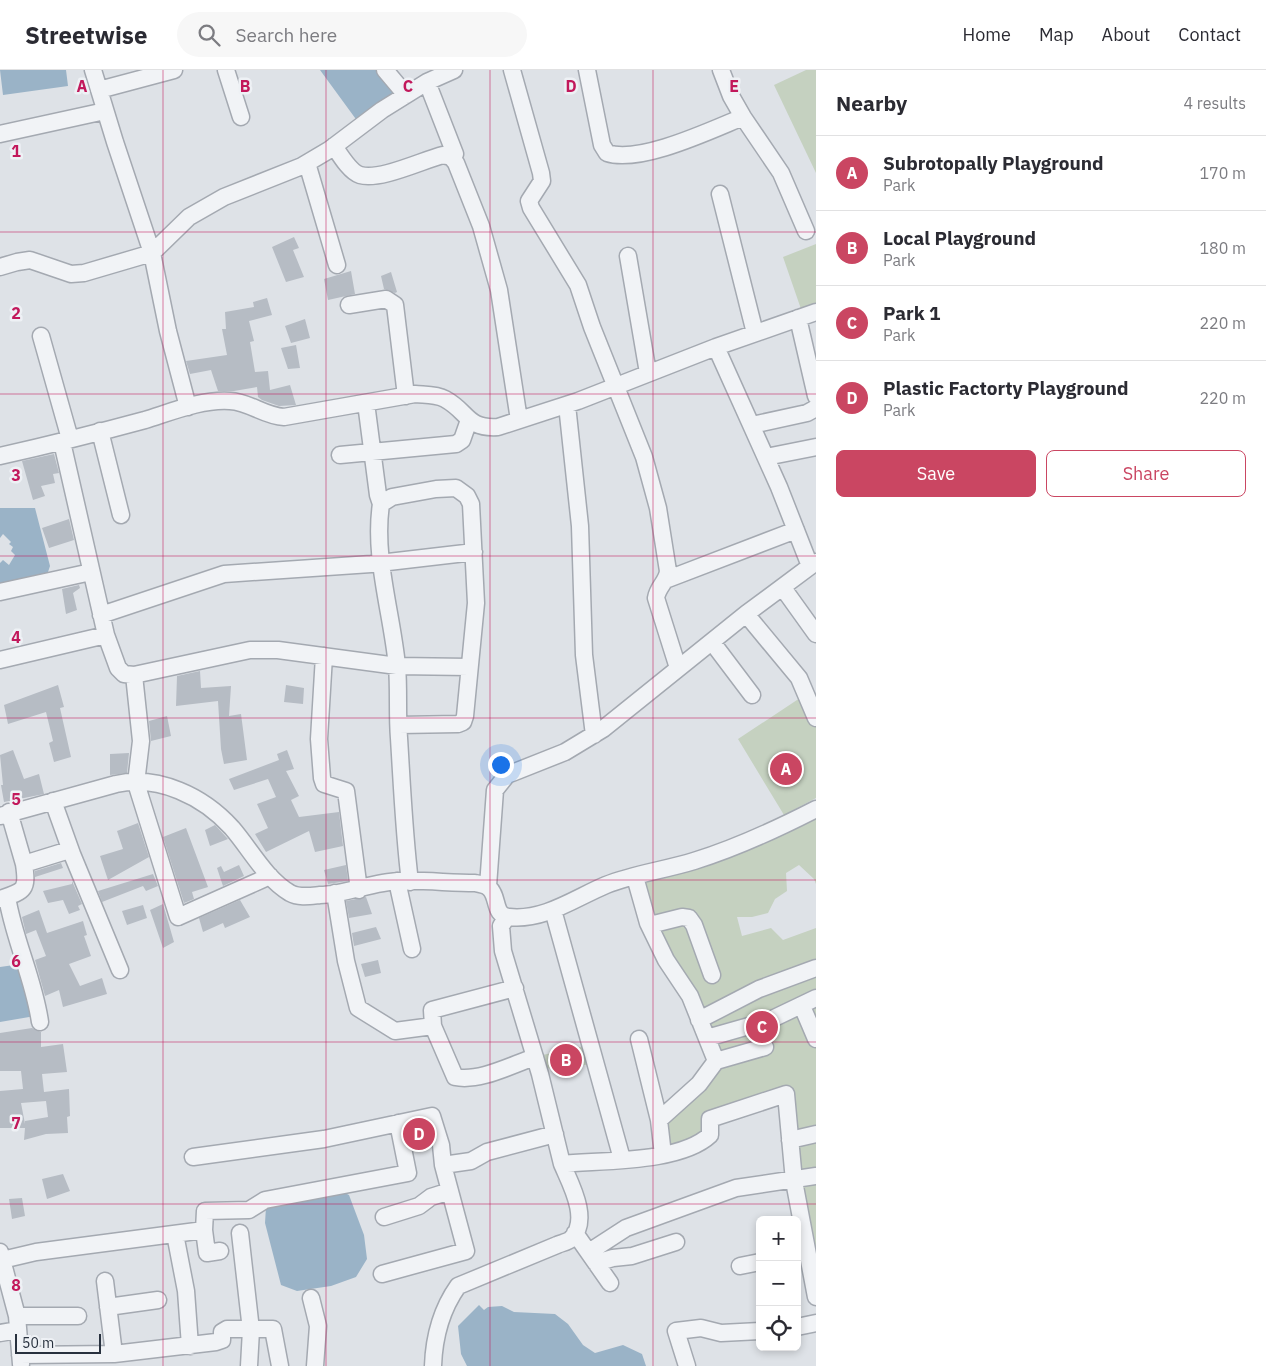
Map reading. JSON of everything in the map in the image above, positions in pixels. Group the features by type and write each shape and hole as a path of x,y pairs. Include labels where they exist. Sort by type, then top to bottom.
{"street":[{"path":"93,70 152,254 170,339 188,407"},
{"path":"99,90 174,70"},
{"path":"226,70 241,117"},
{"path":"385,70 406,95"},
{"path":"0,267 30,260 71,274 84,273 152,254 189,217 224,197 307,163 406,95 427,82 454,70"},
{"path":"512,70 542,173 542,181 529,201 531,208 578,285 592,327 644,456 658,508 668,579"},
{"path":"587,70 602,145 607,153 617,157 676,145 743,117"},
{"path":"721,70 731,96 743,117 781,173 806,231"},
{"path":"427,82 455,154"},
{"path":"0,132 105,111"},
{"path":"334,146 360,176 382,174 443,155 451,157 456,163 482,226 496,276 519,420"},
{"path":"307,163 337,265"},
{"path":"720,194 755,333"},
{"path":"628,256 648,373"},
{"path":"349,305 386,299 395,305 406,396"},
{"path":"0,456 66,441 188,407 231,401 245,403 272,416 284,417 406,396 434,395 445,399 473,424 498,427 567,405 716,347 816,312"},
{"path":"798,318 816,396"},
{"path":"41,336 66,441 91,572 106,635 118,668 124,674 134,675 250,650 278,650 396,666 469,667"},
{"path":"716,347 766,457 796,530 813,564 746,614 594,735 565,752 507,775 495,790 488,886 499,912 506,917 524,918 554,910 606,885 696,861 775,830 816,809"},
{"path":"366,403 378,495 381,504 381,562 396,666 405,842 404,881 412,949"},
{"path":"567,405 580,526 585,664 594,735"},
{"path":"752,426 807,413 816,408"},
{"path":"340,455 456,444 462,440 469,420"},
{"path":"100,431 121,515"},
{"path":"766,457 816,447"},
{"path":"381,504 392,497 429,490 456,488 462,492 471,504 476,603 463,722 435,726 399,725"},
{"path":"678,668 656,598 660,587 668,579 796,530"},
{"path":"101,614 224,574 381,562 474,552"},
{"path":"0,592 91,572"},
{"path":"782,588 816,634"},
{"path":"746,614 799,678 816,718"},
{"path":"0,660 106,635"},
{"path":"712,642 752,695"},
{"path":"324,656 319,739 322,778 324,784 346,790 359,890"},
{"path":"134,675 141,741 136,783 178,918 270,876"},
{"path":"40,1022 33,988 3,898 20,893 25,888 26,880 24,864 2,815 116,784 156,783 184,792 209,807 231,828 270,876 292,894 303,896 335,894 404,881 475,883 488,886"},
{"path":"53,801 72,854 120,970"},
{"path":"24,864 60,852 66,851 72,854"},
{"path":"636,877 650,925 666,960 690,996 716,1061"},
{"path":"335,894 346,961 358,1008 395,1031 433,1026"},
{"path":"554,910 622,1159"},
{"path":"433,1366 437,1330 449,1299 458,1286 571,1239 578,1228 579,1205 562,1164 535,1057 501,938 501,926 506,917"},
{"path":"650,925 682,917 689,918 694,925 712,975"},
{"path":"699,1020 759,989 816,968"},
{"path":"515,988 432,1010 433,1026 455,1077 477,1076 535,1057"},
{"path":"707,1038 770,1020 809,1002 816,1039"},
{"path":"639,1039 659,1120 663,1155"},
{"path":"659,1120 699,1084 716,1061 765,1046"},
{"path":"562,1164 672,1154 702,1143 710,1135 710,1119 786,1094 794,1181 816,1297"},
{"path":"193,1156 324,1138 432,1116 441,1145 443,1165 466,1251 382,1274"},
{"path":"220,1251 207,1253 204,1230 205,1211 249,1210 265,1200 408,1173 398,1123"},
{"path":"443,1165 471,1161 487,1152 555,1134"},
{"path":"790,1140 816,1134"},
{"path":"593,1258 626,1228 681,1207 736,1188 794,1181 816,1176"},
{"path":"384,1217 419,1206 431,1197 450,1191"},
{"path":"204,1230 1,1256 17,1323 20,1360 114,1354 190,1346 222,1340 222,1332 227,1329 273,1329 280,1366"},
{"path":"240,1233 251,1330 249,1366"},
{"path":"575,1233 610,1283"},
{"path":"175,1234 186,1290 190,1346"},
{"path":"593,1258 632,1256 676,1242"},
{"path":"740,1266 756,1263"},
{"path":"105,1281 114,1354"},
{"path":"311,1298 318,1326 315,1366"},
{"path":"108,1307 158,1300"},
{"path":"0,1333 17,1323 78,1316"},
{"path":"801,1326 816,1323"},
{"path":"687,1366 676,1331 701,1328 721,1333 756,1331"}],"green space":[{"path":"806,70 816,70 816,173 774,85"},
{"path":"816,244 816,304 801,309 783,257"},
{"path":"800,698 816,727 816,798 784,815 738,739"},
{"path":"816,813 816,884 814,879 799,865 786,873 787,891 775,899 768,913 752,917 737,917 742,936 771,928 783,940 816,928 816,1283 789,1090 707,1113 706,1134 698,1138 680,1141 668,1151 664,1121 714,1072 649,914 641,882"},
{"path":"589,1045 595,1064 541,1069 538,1056"},
{"path":"432,1116 441,1145 406,1153 398,1123"}],"water":[{"path":"0,70 66,70 68,86 3,95"},
{"path":"320,70 389,70 403,85 358,122"},
{"path":"0,508 35,508 50,566 47,575 0,583 0,563 3,560 9,565 15,555 11,551 13,547 9,544 11,542 3,534 0,538"},
{"path":"21,964 35,1016 0,1022 0,967"},
{"path":"339,1190 349,1195 364,1235 367,1259 356,1277 331,1286 297,1291 281,1285 265,1223 266,1207"},
{"path":"479,1305 484,1310 488,1307 502,1306 514,1312 555,1314 568,1324 583,1345 595,1353 623,1345 642,1354 646,1366 467,1366 461,1354 458,1326"}],"building":[{"path":"294,237 299,248 293,250 304,277 286,282 272,247"},
{"path":"351,271 355,294 328,300 324,279"},
{"path":"391,272 397,292 395,293 384,289 381,276"},
{"path":"267,298 272,315 249,321 254,341 250,342 255,372 268,371 270,390 290,385 296,405 279,406 262,400 258,397 257,387 234,391 218,391 211,370 190,374 186,361 227,355 222,329 226,329 225,312 254,307 253,302"},
{"path":"305,319 310,338 291,343 285,326"},
{"path":"296,345 300,368 288,369 281,348"},
{"path":"54,454 59,473 53,474 55,483 41,486 45,496 33,500 22,461"},
{"path":"69,519 74,540 49,548 42,528"},
{"path":"79,585 80,588 73,593 77,610 66,614 62,589"},
{"path":"200,671 201,688 231,686 229,716 241,714 247,760 224,764 221,749 218,701 176,706 177,676"},
{"path":"58,685 64,707 60,708 71,757 54,762 49,743 53,741 46,712 8,724 4,705"},
{"path":"286,685 304,688 303,704 284,702"},
{"path":"167,716 171,736 151,741 149,721"},
{"path":"13,750 24,779 39,774 44,794 4,802 1,785 3,785 0,755"},
{"path":"287,750 294,769 286,771 299,796 291,800 299,817 339,812 343,846 315,852 309,831 266,852 255,834 268,828 257,804 276,797 268,779 234,790 229,779 279,760 277,754"},
{"path":"129,753 127,773 110,775 110,754"},
{"path":"138,823 149,857 108,880 100,856 123,849 117,831"},
{"path":"215,825 228,839 210,846 205,830"},
{"path":"186,828 208,887 192,892 194,899 184,903 163,837"},
{"path":"61,863 63,868 35,877 35,871"},
{"path":"239,865 244,876 223,886 217,868 221,866 224,872"},
{"path":"346,865 348,881 328,884 324,870"},
{"path":"153,874 158,886 146,891 143,886 102,902 98,891"},
{"path":"72,881 82,904 78,906 80,910 69,914 63,900 48,903 43,891 72,884"},
{"path":"366,897 372,914 349,918 346,901"},
{"path":"240,900 250,917 225,928 223,923 203,932 199,918"},
{"path":"163,904 174,942 163,948 150,910"},
{"path":"143,905 147,918 127,925 122,911"},
{"path":"39,910 47,933 83,921 87,935 84,936 91,956 69,964 80,986 102,978 107,994 63,1007 59,990 45,996 35,960 46,956 36,930 26,934 22,917"},
{"path":"376,927 381,939 354,946 352,933"},
{"path":"378,960 381,973 365,977 361,964"},
{"path":"32,1028 41,1032 41,1047 63,1044 67,1072 42,1074 44,1092 69,1089 70,1116 67,1117 68,1133 46,1134 24,1140 25,1128 0,1128 0,1091 23,1089 21,1071 0,1071 0,1033","holes":["46,1101 48,1117 25,1121 25,1124 21,1103"]},
{"path":"63,1174 70,1191 47,1199 42,1179"},
{"path":"22,1198 25,1216 12,1219 9,1199"}],"place":[{"name":"Subrotopally Playground","path":"786,769"},
{"name":"Park 1","path":"762,1027"},
{"name":"Local Playground","path":"566,1060"},
{"name":"Plastic Factorty Playground","path":"419,1134"}]}
